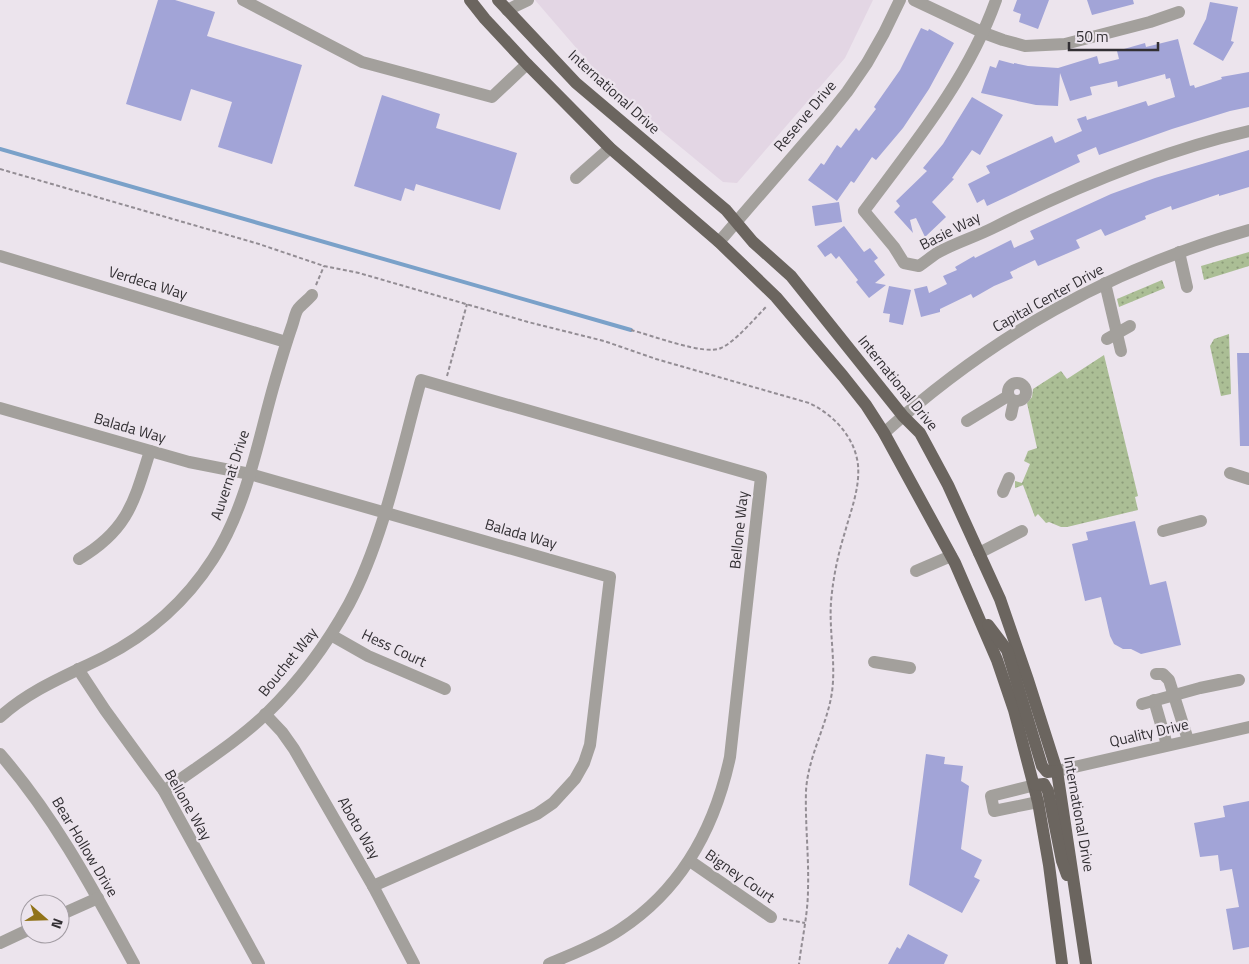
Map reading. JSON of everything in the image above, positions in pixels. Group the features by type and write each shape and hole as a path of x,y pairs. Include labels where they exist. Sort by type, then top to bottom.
{"main road":[{"path":"470,0 527,64 610,148 719,242 776,297 849,383 884,433 951,556 977,611 997,660 1014,710 1038,802 1049,865 1062,964"},
{"name":"International Drive","path":"498,0 576,83 726,210 753,242 791,276 903,416 920,433 948,484 1000,599 1057,771 1086,964"},
{"path":"977,611 1007,650 1042,766 1047,772 1057,771"},
{"path":"1034,785 1044,784 1048,791 1062,860 1079,913"}],"street":[{"path":"243,0 362,62 492,97 527,64"},
{"path":"507,10 528,0"},
{"name":"Reserve Drive","path":"719,242 847,92 884,33 900,0"},
{"path":"914,0 984,33 1026,46 1058,45 1150,22 1179,12"},
{"name":"Basie Way","path":"996,0 984,33 963,71 935,114 864,211 894,247 904,263 919,266 938,253 1044,202 1133,166 1188,146 1249,131"},
{"path":"576,178 610,148"},
{"name":"Capital Center Drive","path":"884,433 942,383 1016,331 1055,308 1105,283 1179,252 1249,230"},
{"path":"1179,252 1187,287"},
{"name":"Verdeca Way","path":"0,256 286,342"},
{"path":"1105,283 1112,336 1121,351"},
{"name":"Auvernat Drive","path":"0,717 50,682 128,644 153,626 191,589 213,558 228,532 250,474 286,342 298,309 312,295"},
{"path":"1112,336 1130,326"},
{"name":"Bellone Way","path":"385,512 421,380 761,477 730,757 724,786 706,834 690,861 659,898 627,925 596,943 549,964"},
{"path":"967,421 1011,399 1011,415"},
{"name":"Balada Way","path":"0,408 189,462 250,474 610,577 593,731 584,763 575,779 553,803 537,814 373,886"},
{"path":"78,559 106,540 124,519 135,498 150,451"},
{"path":"1230,473 1249,479"},
{"path":"1003,492 1009,478"},
{"name":"Bouchet Way","path":"164,791 239,737 266,714 292,687 315,658 331,635 361,579 385,512"},
{"path":"1163,531 1201,521"},
{"path":"979,553 1022,531"},
{"path":"916,572 951,556"},
{"name":"Hess Court","path":"331,635 368,656 445,689"},
{"path":"874,662 910,668"},
{"name":"Bellone Way","path":"78,669 105,710 164,791 259,964"},
{"path":"1156,674 1163,674 1169,680 1188,740"},
{"path":"1167,745 1148,702 1239,680"},
{"name":"Aboto Way","path":"266,714 294,749 373,886 414,964"},
{"name":"Quality Drive","path":"1057,771 1249,727"},
{"name":"Bear Hollow Drive","path":"0,754 37,800 59,832 134,964"},
{"path":"1034,785 992,796 994,811 1038,802"},
{"name":"Bigney Court","path":"690,861 771,917"},
{"path":"70,911 98,898"},
{"path":"0,943 20,934"}],"path":[{"path":"0,169 259,244 324,266 360,273 528,322 604,341 656,359 809,403 821,409 835,420 852,442 858,466 857,485 835,573 831,602 834,671 832,693 827,714 810,761 806,791 808,888 799,964"},
{"path":"312,295 324,266"},
{"path":"444,386 467,304"},
{"path":"631,330 691,347 711,351 717,350 728,344 767,306"},
{"path":"771,917 805,923"}],"shaded area":[{"path":"535,0 873,0 845,58 737,183 723,182 615,93"}],"green space":[{"path":"1249,252 1249,266 1204,280 1201,266"},
{"path":"1162,280 1165,288 1119,307 1117,299"},
{"path":"1229,334 1231,394 1221,396 1210,346 1214,339"},
{"path":"1104,355 1138,496 1135,497 1138,510 1067,527 1061,527 1049,522 1046,523 1038,514 1035,517 1023,485 1015,488 1015,481 1022,483 1030,464 1024,461 1028,451 1037,448 1027,403 1032,397 1033,389 1061,371 1067,379"}],"building":[{"path":"158,0 175,0 215,12 207,36 302,65 272,164 218,147 232,102 191,89 181,121 126,104"},
{"path":"1017,0 1049,0 1038,29 1019,22 1021,14 1013,11"},
{"path":"1087,0 1133,0 1134,4 1092,15"},
{"path":"1210,2 1238,7 1231,41 1234,42 1223,61 1193,44 1206,19"},
{"path":"921,28 928,31 929,29 954,43 929,89 903,128 876,160 872,157 854,183 851,181 837,201 808,180 821,163 824,165 837,145 841,148 856,128 859,131 876,109 874,107 900,70"},
{"path":"1178,39 1190,86 1194,85 1195,88 1222,79 1221,77 1249,72 1249,107 1172,129 1099,155 1096,147 1077,155 1080,162 1002,199 987,206 984,199 977,203 968,184 990,173 986,166 1052,136 1055,143 1082,131 1077,119 1086,116 1087,120 1146,101 1148,106 1175,97 1170,78 1166,79 1165,74 1118,87 1117,81 1090,87 1092,95 1070,101 1060,73 1058,106 1036,105 981,93 990,66 996,68 999,60 1028,66 1058,68 1097,56 1099,64 1119,59 1117,51 1145,43 1146,47"},
{"path":"382,95 440,114 436,128 517,153 500,210 416,184 414,191 405,188 401,201 354,186"},
{"path":"972,97 1003,115 980,155 972,150 952,178 954,179 932,202 946,217 925,237 916,218 910,220 913,233 894,212 900,206 896,201 927,171 923,168 943,144"},
{"path":"1249,150 1249,187 1219,196 1219,194 1172,210 1171,206 1145,216 1146,219 1105,236 1101,229 1076,240 1080,248 1038,266 1035,260 1010,272 1013,278 973,298 971,294 940,309 940,312 921,317 914,289 927,286 929,293 947,284 943,276 957,270 955,267 974,256 975,258 1011,240 1014,248 1034,239 1030,231 1111,194 1155,178"},
{"path":"839,202 842,222 815,226 812,206"},
{"path":"844,226 864,252 870,248 878,258 874,261 885,275 875,283 886,285 869,298 856,282 858,280 839,256 836,259 831,253 825,257 817,246"},
{"path":"889,286 911,290 903,325 889,322 890,314 883,313"},
{"path":"1237,353 1249,353 1249,446 1240,446"},
{"path":"1135,521 1150,585 1166,581 1181,645 1141,654 1131,649 1123,649 1114,644 1110,636 1101,597 1085,601 1072,544 1088,540 1086,532"},
{"path":"926,754 945,757 944,764 963,766 961,781 969,786 961,849 982,860 974,877 980,880 962,913 909,885"},
{"path":"1249,801 1249,947 1233,950 1226,909 1239,907 1232,869 1220,871 1218,855 1200,857 1194,823 1225,817 1223,806"},
{"path":"908,934 948,955 944,964 888,964 897,947 900,949"}],"waterway":[{"path":"0,149 631,330"}]}
